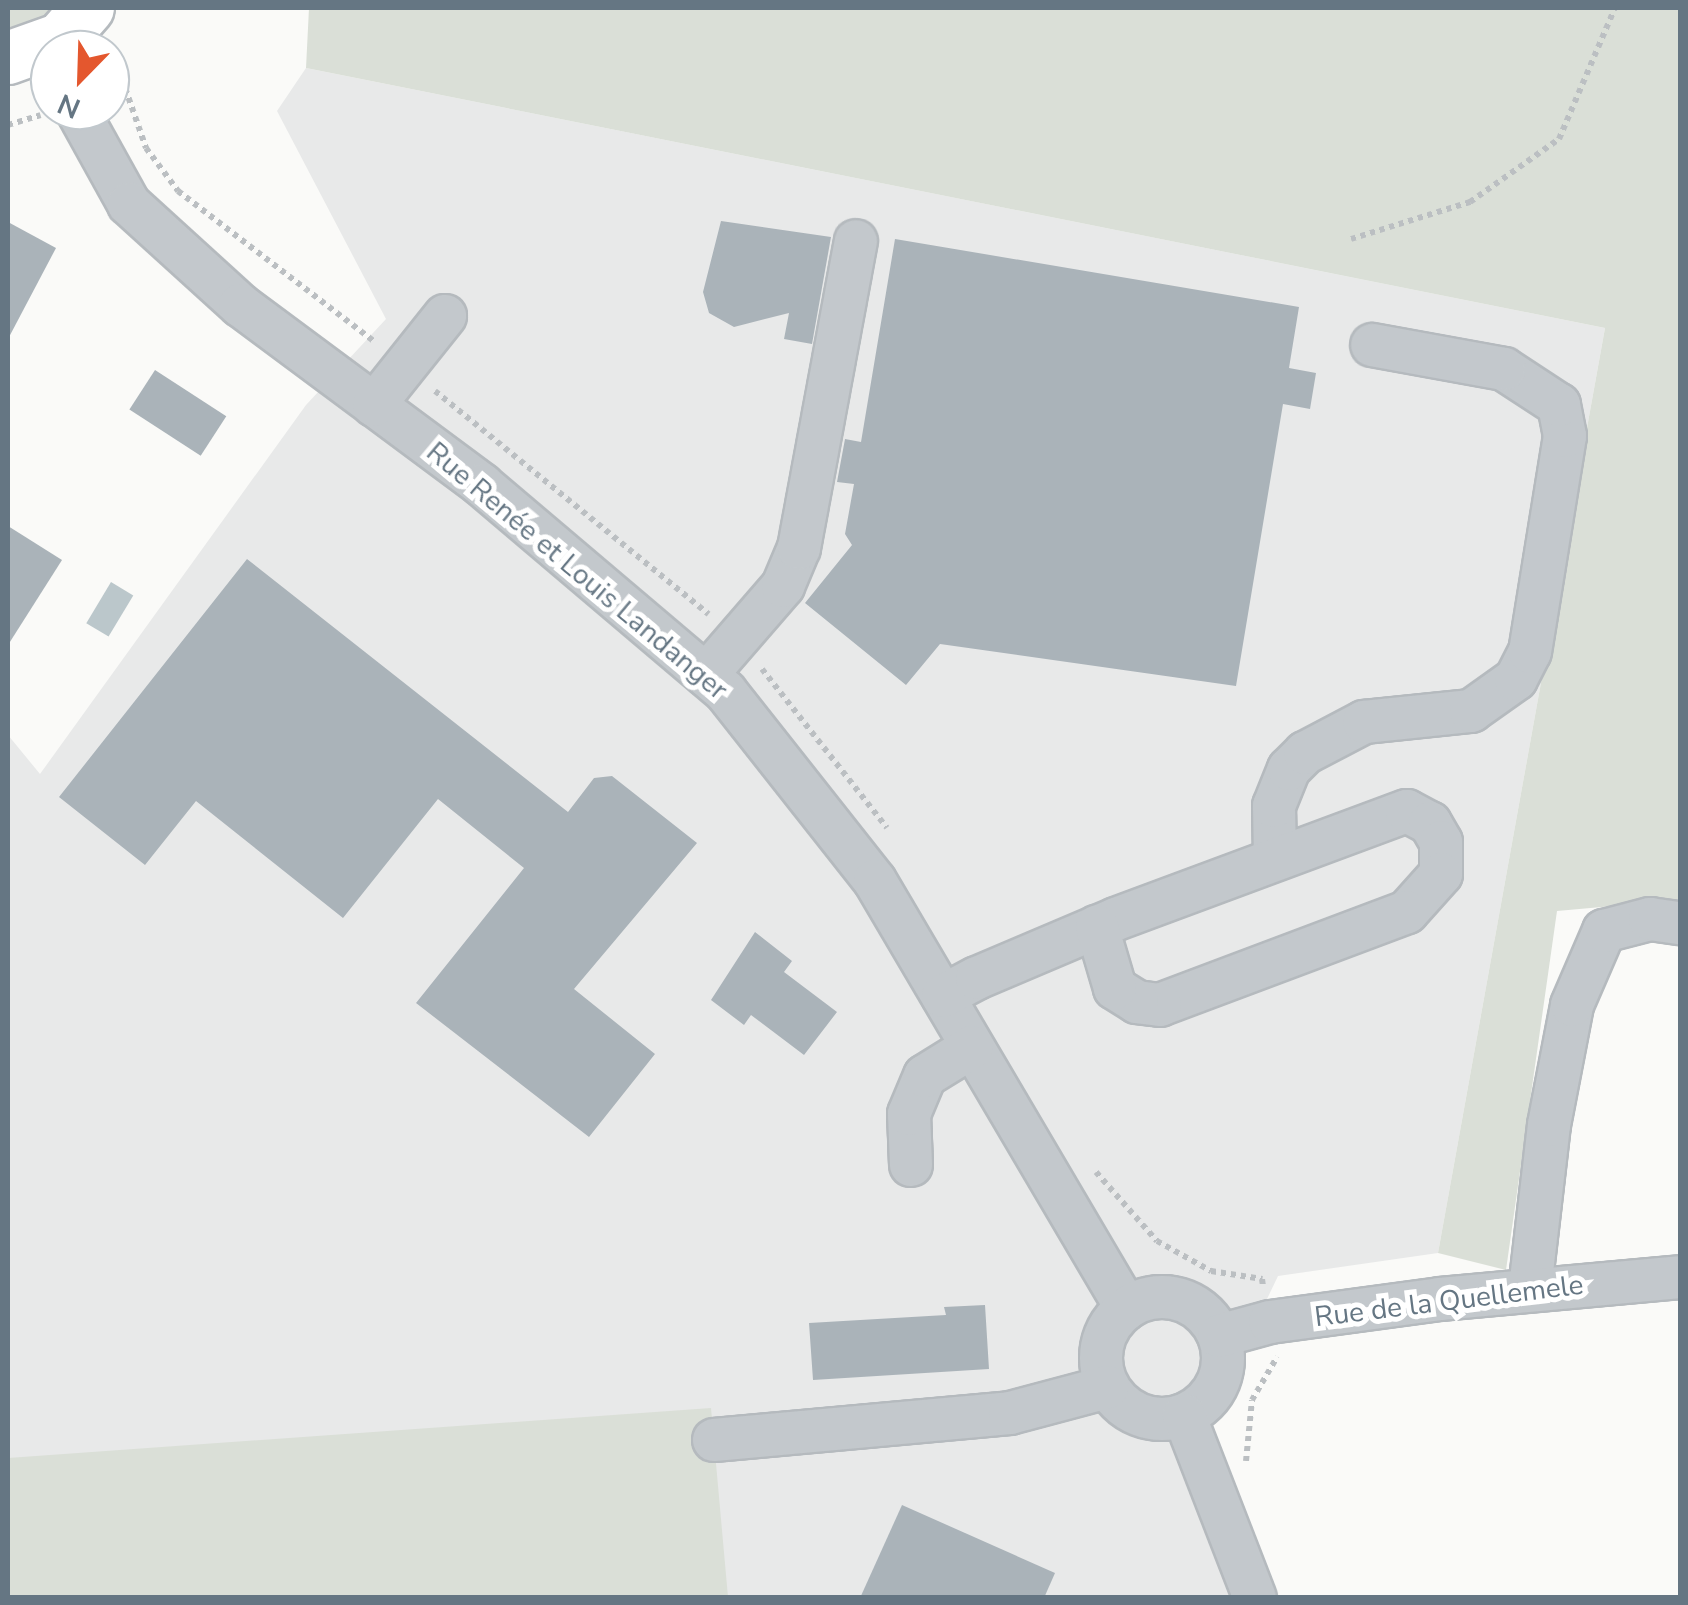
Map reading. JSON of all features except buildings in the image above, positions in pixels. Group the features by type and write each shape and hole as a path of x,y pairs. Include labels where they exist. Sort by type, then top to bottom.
{"main road":[{"path":"69,30 88,8"}],"street":[{"name":"Rue Renée et Louis Landanger","path":"88,130 128,204 240,306 482,485 706,675 875,881 1126,1308"},
{"path":"706,675 782,586 804,522 856,241"},
{"path":"374,405 445,316"},
{"path":"1274,858 1274,806 1289,769 1305,753 1364,722 1471,711 1516,680 1530,652 1565,436 1559,405 1504,369 1372,345"},
{"path":"778,476 804,522"},
{"path":"943,996 1097,927 1407,811 1430,823 1441,842 1441,874 1407,912 1160,1006 1137,1002 1115,988 1097,927"},
{"path":"1530,1289 1548,1125 1572,1005 1604,931 1650,920 1680,924"},
{"path":"911,1165 910,1114 926,1076 972,1047"},
{"name":"Rue de la Quellemele","path":"1219,1336 1270,1322 1530,1289 1680,1277"},
{"path":"1180,1299 1197,1307 1219,1336 1222,1374 1214,1391 1184,1415 1141,1415 1108,1387 1102,1344 1126,1308 1144,1300 1180,1299"},
{"path":"714,1440 1010,1413 1108,1387"},
{"path":"1184,1415 1255,1598"}],"path":[{"path":"1352,239 1470,202 1559,139 1614,8"}],"shaded area":[{"path":"8,8 64,8 8,36"},
{"path":"309,8 1680,8 1680,900 1557,911 1506,1270 1438,1253 1605,328 306,68"},
{"path":"306,68 1605,328 1438,1253 1278,1276 1186,1469 1234,1597 8,1597 8,735 40,774 306,405 386,319 277,111"},
{"path":"111,582 133,595 109,637 86,623"},
{"path":"711,1408 728,1597 8,1598 8,1458"}]}
